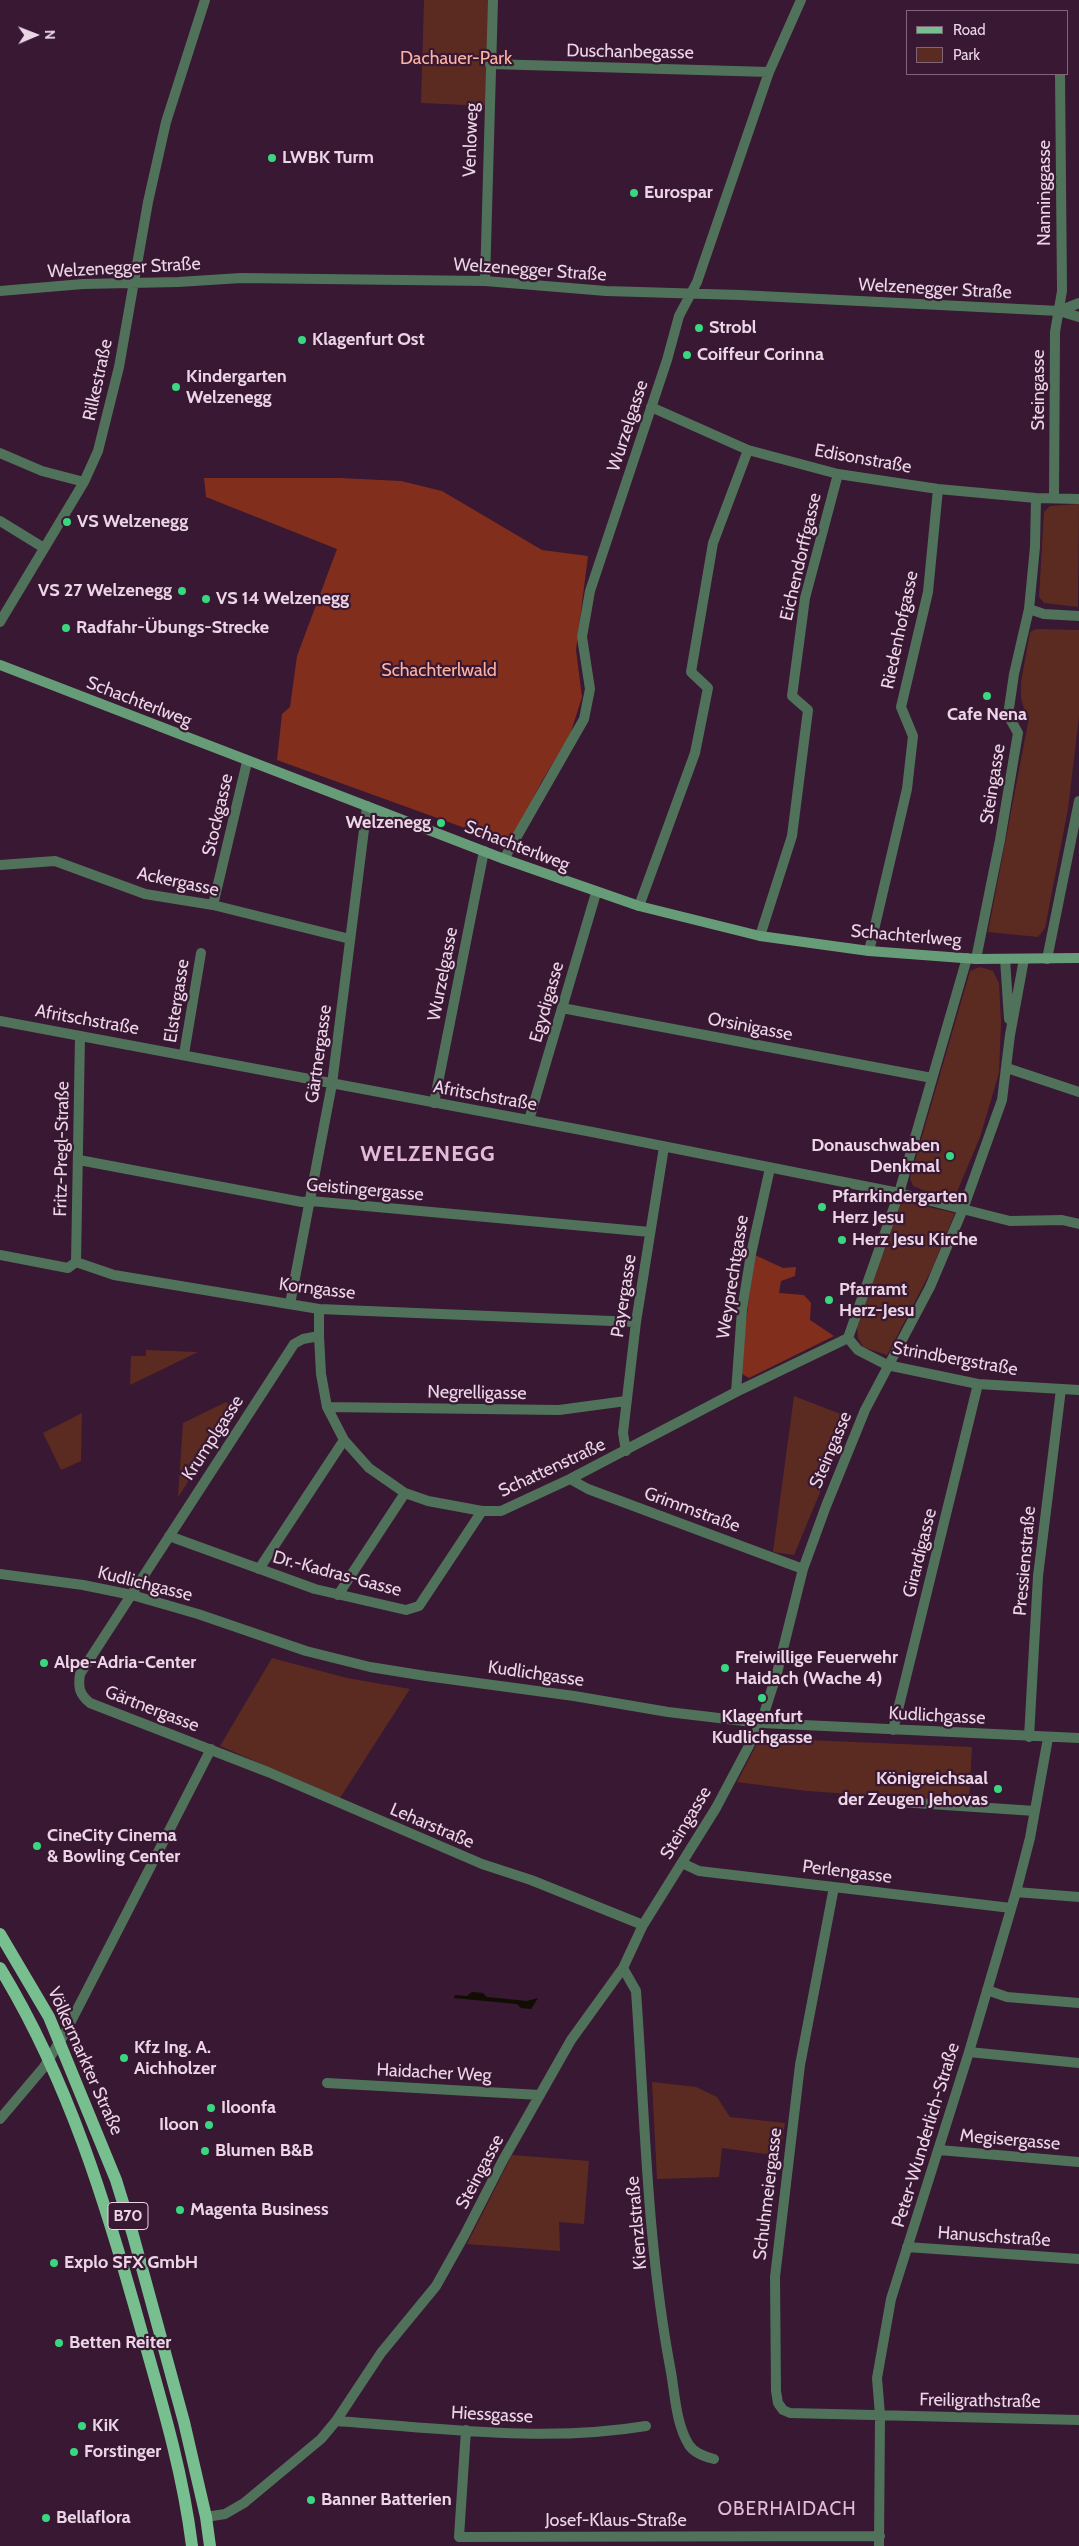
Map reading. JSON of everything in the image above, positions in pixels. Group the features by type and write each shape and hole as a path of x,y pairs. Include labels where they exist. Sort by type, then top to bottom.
{"main road":[{"name":"Völkermarkter Straße","path":"0,1934 45,2010 60,2042 116,2180 134,2235 184,2422 206,2516 210,2546"},
{"name":"Völkermarkter Straße","path":"0,1968 26,2012 49,2058 99,2184 168,2425 188,2514 192,2546"},
{"path":"99,2184 116,2180"},
{"path":"116,2240 134,2235"},
{"path":"141,2330 158,2326"},
{"path":"168,2425 184,2422"},
{"path":"188,2514 206,2516"}],"street":[{"name":"Rilkestraße","path":"0,622 84,482 94,462 106,421 135,282 148,202 166,122 205,0"},
{"name":"Venloweg","path":"484,281 493,0"},
{"name":"Wurzelgasse","path":"504,859 584,718 590,689 582,637 590,591 679,316 697,282 769,72 800,0"},
{"name":"Duschanbegasse","path":"490,64 769,72"},
{"name":"Nanninggasse","path":"1058,311 1062,291 1060,75"},
{"name":"Welzenegger Straße","path":"0,291 135,282 178,282 241,278 484,281 690,295 740,295 1058,311 1079,317"},
{"name":"Welzenegger Straße","path":"1058,311 1079,303"},
{"name":"Steingasse","path":"1054,498 1055,332 1058,311"},
{"name":"Edisonstraße","path":"651,407 748,450 838,474 938,489 1036,498 1079,499"},
{"path":"639,906 696,752 708,688 691,672 713,543 748,450"},
{"path":"0,453 33,468 84,482"},
{"name":"Eichendorffgasse","path":"760,936 792,836 808,710 792,696 803,608 838,474"},
{"name":"Riedenhofgasse","path":"869,951 907,789 913,736 901,707 928,592 938,489"},
{"name":"Steingasse","path":"848,1338 898,1193 932,1078 971,958 1000,840 1018,733 1008,715 1014,674 1028,609 1035,546 1036,498"},
{"path":"0,521 44,548"},
{"path":"1028,609 1044,614 1079,616"},
{"name":"Schachterlweg","path":"0,665 247,762 504,859 596,893 639,906 760,936 869,951 971,958 1079,958"},
{"name":"Stockgasse","path":"213,905 247,762"},
{"path":"1047,959 1079,801"},
{"name":"Gärtnergasse","path":"290,1304 332,1084 367,806"},
{"name":"Wurzelgasse","path":"434,1103 484,851"},
{"name":"Ackergasse","path":"0,864 55,861 145,894 213,905 350,939"},
{"name":"Egydigasse","path":"529,1120 596,893"},
{"name":"Elstergasse","path":"184,1054 201,953"},
{"name":"Steingasse","path":"1005,959 1010,1035"},
{"name":"Steingasse","path":"206,2516 225,2514 244,2503 321,2439 336,2422 381,2353 436,2286 571,2040 623,1968 643,1925 716,1808 761,1723 777,1674 803,1569 843,1463 887,1365 930,1287 963,1209 1002,1100 1010,1035 1024,959"},
{"name":"Orsinigasse","path":"562,1008 932,1078"},
{"name":"Afritschstraße","path":"0,1021 529,1120 898,1193 1010,1221 1062,1220 1079,1224"},
{"name":"Fritz-Pregl-Straße","path":"76,1262 80,1036"},
{"path":"1007,1068 1079,1092"},
{"name":"Payergasse","path":"626,1451 623,1433 626,1401 636,1322 664,1147"},
{"name":"Geistingergasse","path":"79,1160 302,1202 311,1201 650,1232"},
{"name":"Weyprechtgasse","path":"736,1392 742,1310 751,1254 770,1168"},
{"name":"Korngasse","path":"0,1255 68,1268 76,1262 114,1274 319,1309 636,1322"},
{"path":"319,1309 319,1336"},
{"name":"Schattenstraße","path":"319,1336 321,1374 327,1408 344,1440 381,1478 405,1494 428,1501 482,1511 509,1509 626,1451 736,1392 848,1338"},
{"name":"Krumplgasse","path":"132,1595 294,1344 302,1339 319,1336"},
{"name":"Strindbergstraße","path":"848,1338 858,1350 887,1365 978,1384 1079,1390"},
{"name":"Girardigasse","path":"893,1730 978,1384"},
{"name":"Pressienstraße","path":"1029,1737 1038,1576 1060,1389"},
{"name":"Negrelligasse","path":"327,1408 559,1410 626,1401"},
{"path":"259,1570 344,1440"},
{"name":"Grimmstraße","path":"570,1479 588,1489 803,1569"},
{"path":"338,1595 405,1494"},
{"name":"Dr.-Kadras-Gasse","path":"169,1536 259,1570 338,1595 406,1610 419,1606 482,1511"},
{"name":"Kudlichgasse","path":"0,1574 83,1585 132,1595 198,1614 306,1651 370,1667 574,1696 668,1712 761,1723 1079,1738"},
{"name":"Gärtnergasse","path":"0,2120 60,2042 146,1880 211,1749 90,1703 82,1696 78,1686 80,1674 132,1595"},
{"name":"Peter-Wunderlich-Straße","path":"879,2541 880,2415 878,2366 891,2299 969,2052 1016,1892 1035,1811 1048,1738"},
{"name":"Leharstraße","path":"211,1749 482,1864 531,1880 643,1925"},
{"path":"900,1802 1035,1811"},
{"name":"Perlengasse","path":"682,1863 699,1871 1011,1908"},
{"name":"Schuhmeiergasse","path":"834,1887 800,2065 778,2249 774,2320 776,2391 778,2403 783,2410 790,2413 880,2415"},
{"path":"1016,1892 1079,1897"},
{"name":"Kienzlstraße","path":"623,1968 636,1990 654,2246 665,2340 678,2412 682,2430 690,2447 704,2456 714,2459"},
{"path":"987,1990 1007,1997 1079,2003"},
{"path":"969,2052 1079,2063"},
{"name":"Haidacher Weg","path":"327,2083 540,2095"},
{"name":"Megisergasse","path":"938,2150 1079,2162"},
{"name":"Hanuschstraße","path":"907,2247 1079,2259"},
{"name":"Freiligrathstraße","path":"880,2415 1079,2420"},
{"name":"Hiessgasse","path":"336,2422 466,2430 586,2434 646,2426"},
{"name":"Josef-Klaus-Straße","path":"466,2430 458,2537 526,2541 879,2541"}],"green space":[{"name":"Dachauer-Park","path":"424,0 493,0 489,106 421,103"},
{"name":"Schachterlwald","path":"204,478 340,478 401,481 442,491 542,550 588,556 576,650 582,697 570,735 542,781 509,844 277,760 282,714 290,707 297,656 337,549 206,497"},
{"path":"1079,504 1078,607 1044,603 1039,597 1044,512 1050,506"},
{"path":"1036,629 1079,630 1079,717 1068,809 1045,928 1038,937 988,932 1028,723 1021,698 1021,682 1030,632"},
{"path":"980,967 993,971 999,983 1001,1022 999,1073 980,1137 957,1192 952,1194 935,1194 913,1186 910,1178 970,971"},
{"path":"902,1201 955,1213 932,1269 887,1355 863,1347 858,1338 857,1326"},
{"path":"755,1255 783,1268 796,1267 795,1276 781,1281 779,1293 804,1295 811,1303 810,1320 834,1336 749,1378 739,1372"},
{"path":"146,1350 198,1352 130,1385 131,1356 146,1356"},
{"path":"794,1396 851,1418 794,1555 773,1552"},
{"path":"226,1402 236,1409 178,1497 183,1423"},
{"path":"82,1413 81,1461 61,1470 43,1433"},
{"path":"272,1658 347,1678 410,1689 340,1798 220,1746"},
{"path":"760,1738 972,1747 969,1802 807,1791 737,1782"},
{"path":"652,2082 696,2087 717,2097 730,2117 785,2123 780,2156 722,2148 719,2177 657,2179"},
{"path":"512,2155 589,2161 584,2224 559,2222 560,2251 467,2244"}],"shaded area":[{"path":"472,1992 483,1993 487,1997 527,2001 538,1998 531,2009 521,2008 517,2004 454,1998 455,1995 467,1996"}],"place":[{"name":"LWBK Turm","path":"272,158"},
{"name":"Eurospar","path":"634,193"},
{"name":"Strobl","path":"699,328"},
{"name":"Klagenfurt Ost","path":"302,340"},
{"name":"Coiffeur Corinna","path":"687,355"},
{"name":"Kindergarten Welzenegg","path":"176,387"},
{"name":"VS Welzenegg","path":"67,522"},
{"name":"VS 27 Welzenegg","path":"182,591"},
{"name":"VS 14 Welzenegg","path":"206,599"},
{"name":"Radfahr-Übungs-Strecke","path":"66,628"},
{"name":"Cafe Nena","path":"987,696"},
{"name":"Welzenegg","path":"441,823"},
{"name":"Donauschwaben Denkmal","path":"950,1156"},
{"name":"Pfarrkindergarten Herz Jesu","path":"822,1207"},
{"name":"Herz Jesu Kirche","path":"842,1240"},
{"name":"Pfarramt Herz-Jesu","path":"829,1300"},
{"name":"Alpe-Adria-Center","path":"44,1663"},
{"name":"Freiwillige Feuerwehr Haidach (Wache 4)","path":"725,1668"},
{"name":"Klagenfurt Kudlichgasse","path":"762,1698"},
{"name":"Königreichsaal der Zeugen Jehovas","path":"998,1789"},
{"name":"CineCity Cinema & Bowling Center","path":"37,1846"},
{"name":"Kfz Ing. A. Aichholzer","path":"124,2058"},
{"name":"Iloonfa","path":"211,2108"},
{"name":"Iloon","path":"209,2125"},
{"name":"Blumen B&B","path":"205,2151"},
{"name":"Magenta Business","path":"180,2210"},
{"name":"Explo SFX GmbH","path":"54,2263"},
{"name":"Betten Reiter","path":"59,2343"},
{"name":"KiK","path":"82,2426"},
{"name":"Forstinger","path":"74,2452"},
{"name":"Banner Batterien","path":"311,2500"},
{"name":"Bellaflora","path":"46,2518"}],"district":[{"name":"WELZENEGG","path":"428,1155"},
{"name":"OBERHAIDACH","path":"787,2509"}]}
